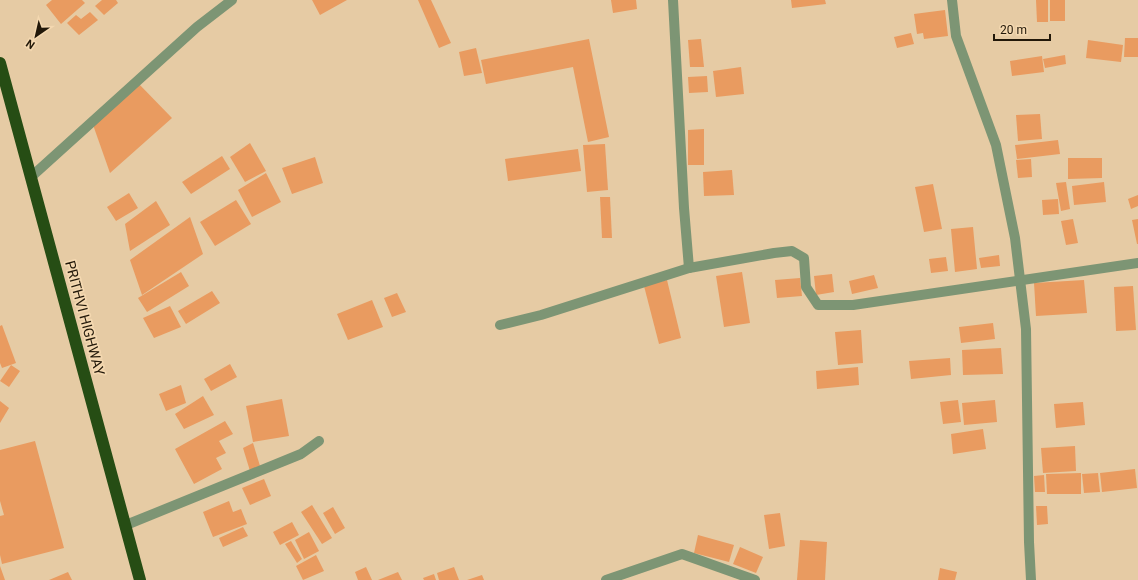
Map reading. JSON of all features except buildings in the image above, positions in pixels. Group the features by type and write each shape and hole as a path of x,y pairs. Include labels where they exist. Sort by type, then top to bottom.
{"highway":[{"name":"PRITHVI HIGHWAY","path":"0,63 140,580"}],"street":[{"path":"31,177 197,26 232,0"},
{"path":"673,0 676,30 684,208 689,268"},
{"path":"952,0 956,36 996,145 1016,238 1026,329 1029,542 1031,580"},
{"path":"500,325 541,315 689,268 774,253 792,252 804,258 806,288 818,305 853,305 1138,263"},
{"path":"126,525 301,454 319,441"},
{"path":"606,580 682,554 755,580"}]}
